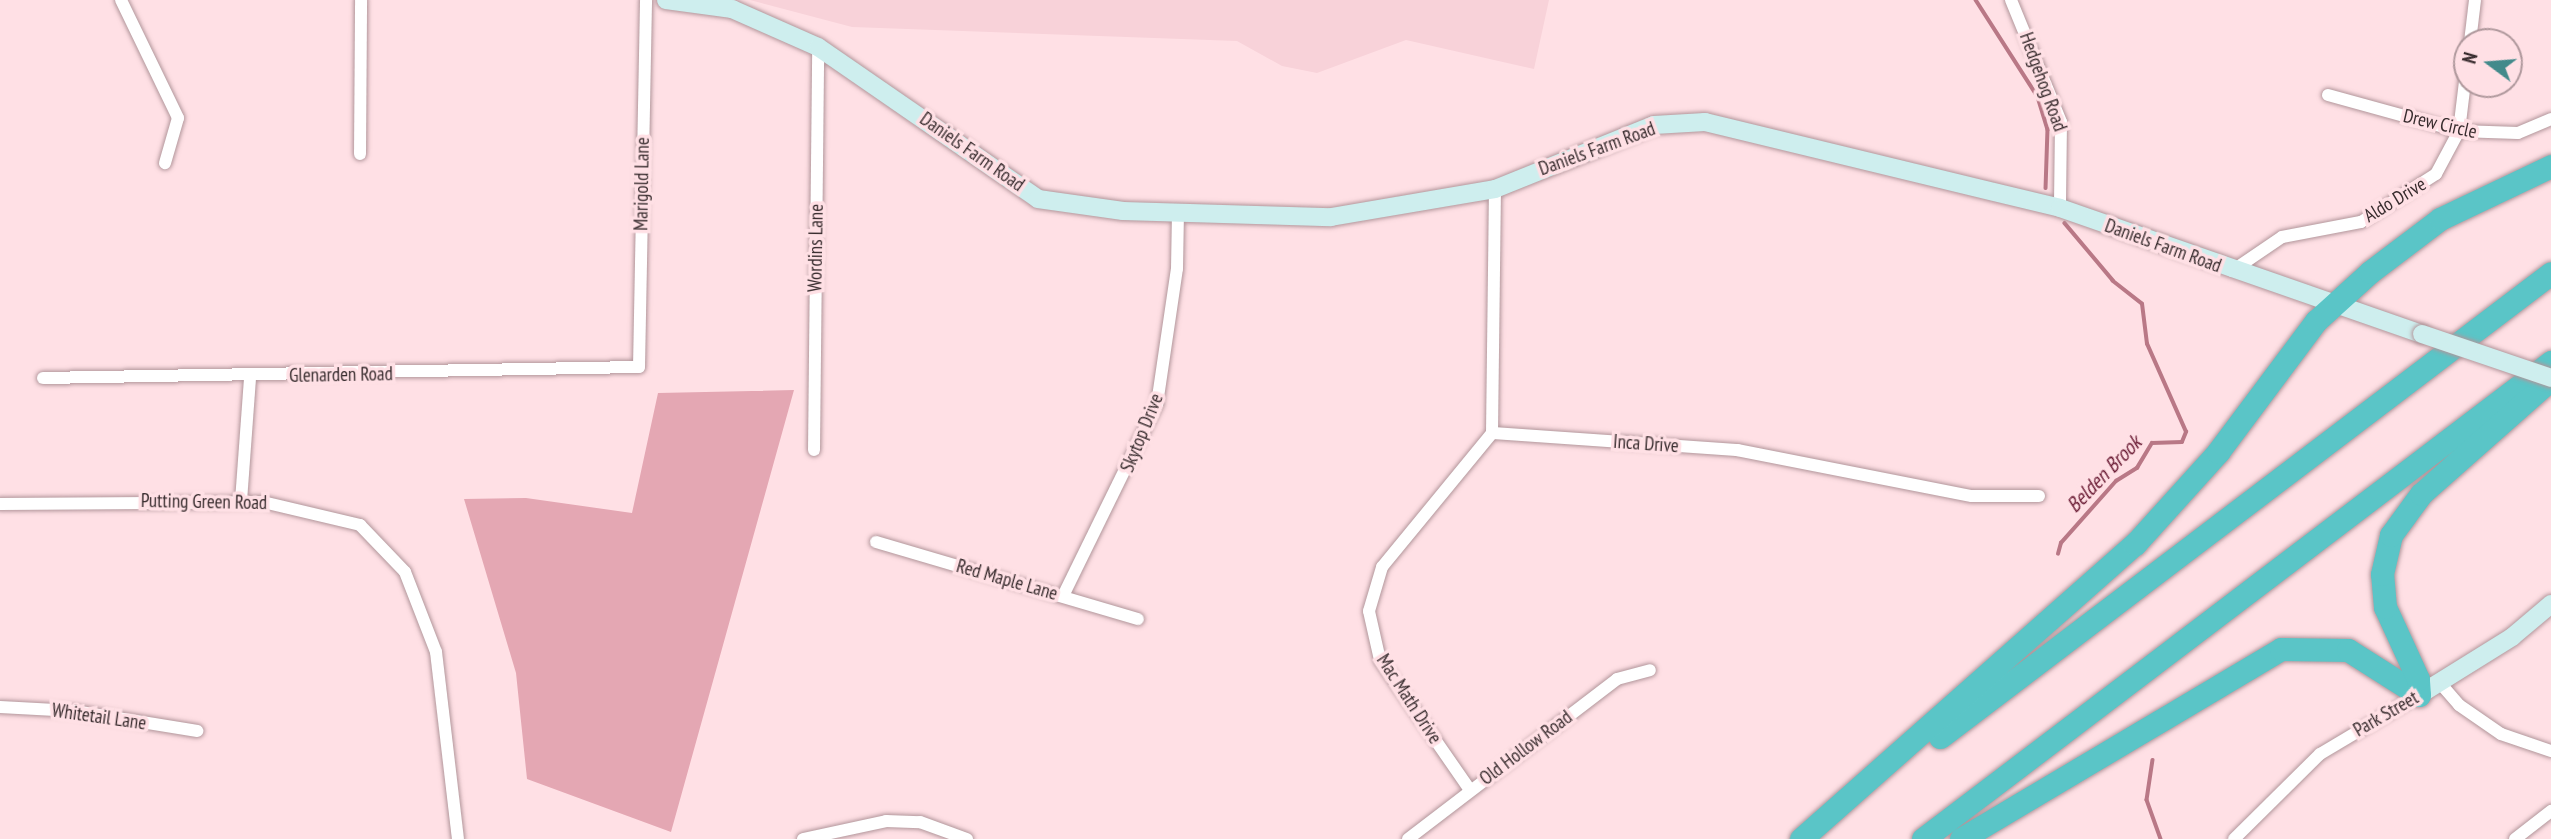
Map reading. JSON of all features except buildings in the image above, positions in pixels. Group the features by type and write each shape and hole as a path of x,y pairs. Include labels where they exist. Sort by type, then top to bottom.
{"highway":[{"path":"1804,839 2142,536 2218,452 2333,304 2433,224 2551,166"},
{"path":"1804,839 2551,273"},
{"path":"1923,839 2551,362"},
{"path":"2419,695 2418,680 2385,607 2382,575 2391,535 2429,486 2551,378"},
{"path":"1961,839 2281,649 2348,650 2419,695"}],"main road":[{"name":"Daniels Farm Road","path":"666,0 732,9 818,47 1038,198 1178,214 1331,217 1495,189 1654,125 1704,122 2060,208 2232,271 2551,378"},
{"name":"Park Street","path":"2419,695 2551,604"}],"street":[{"path":"121,0 178,118 165,163"},
{"path":"360,154 361,0"},
{"name":"Marigold Lane","path":"639,367 646,0"},
{"name":"Hedgehog Road","path":"2011,0 2061,121 2060,208"},
{"path":"2472,28 2475,0"},
{"name":"Wordins Lane","path":"814,450 818,47"},
{"name":"Drew Circle","path":"2328,95 2459,131 2518,133 2551,119"},
{"path":"2459,131 2463,98"},
{"name":"Aldo Drive","path":"2232,271 2282,237 2361,222 2411,194 2451,154 2459,131"},
{"path":"1492,433 1495,189"},
{"name":"Skytop Drive","path":"1063,596 1157,404 1177,269 1178,214"},
{"name":"Glenarden Road","path":"43,378 250,377 639,367"},
{"path":"241,501 250,377"},
{"name":"Inca Drive","path":"1492,433 1737,450 1972,496 2039,496"},
{"name":"Mac Math Drive","path":"1470,790 1380,660 1369,611 1382,567 1492,433"},
{"name":"Putting Green Road","path":"0,504 241,501 302,508 360,525 405,572 436,652 458,839"},
{"name":"Red Maple Lane","path":"876,542 1138,619"},
{"name":"Old Hollow Road","path":"1408,839 1617,679 1650,670"},
{"path":"2440,683 2459,705 2501,734 2551,751"},
{"name":"Park Street","path":"2234,839 2320,754 2419,695"},
{"name":"Whitetail Lane","path":"0,707 74,711 197,731"},
{"path":"2515,839 2551,811"},
{"path":"803,839 886,821 928,824 967,839"}],"shaded area":[{"path":"750,0 1549,0 1534,69 1406,40 1317,73 1282,66 1237,41 852,27"},
{"path":"794,390 671,832 527,779 516,673 464,499 526,498 632,513 658,393"}],"waterway":[{"name":"Belden Brook","path":"1976,0 2038,97 2048,129 2046,188"},
{"name":"Belden Brook","path":"2058,554 2061,543 2116,481 2137,468 2152,443 2182,442 2186,432 2147,344 2142,304 2113,281 2065,224"},
{"name":"Belden Brook","path":"2153,760 2147,800 2161,839"}]}
